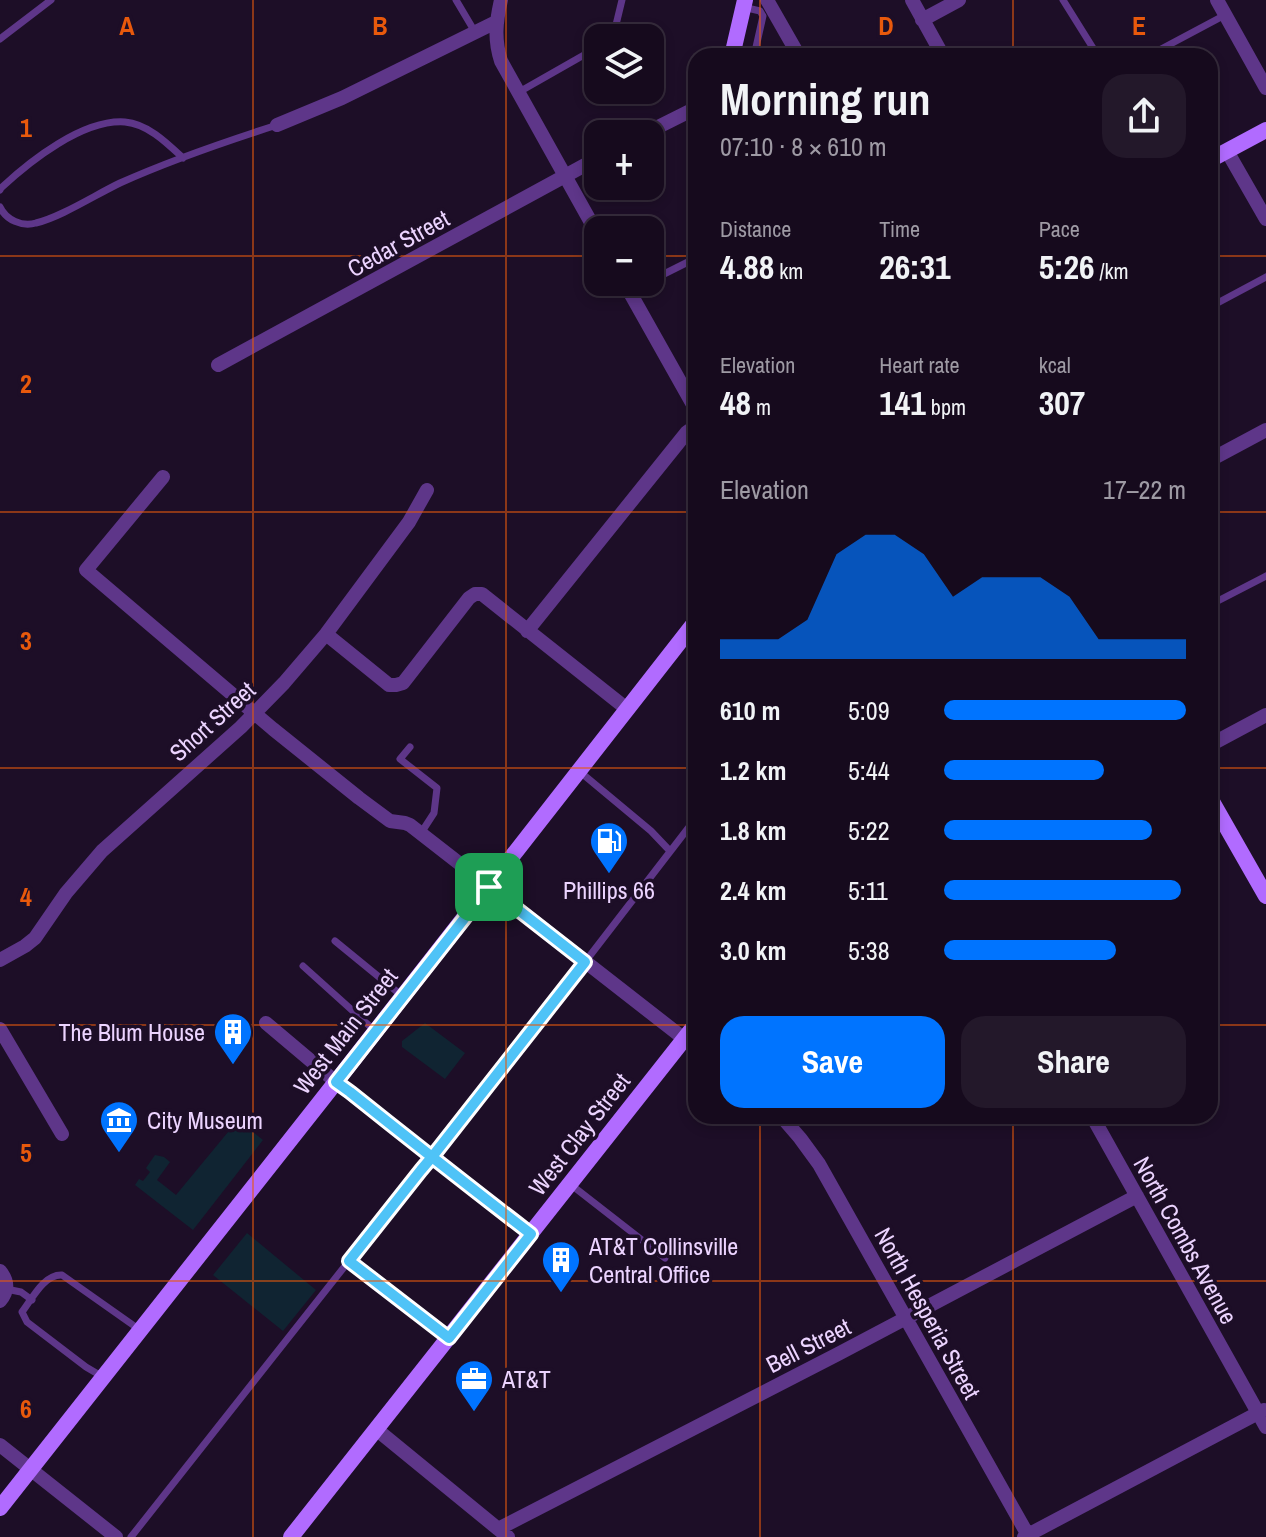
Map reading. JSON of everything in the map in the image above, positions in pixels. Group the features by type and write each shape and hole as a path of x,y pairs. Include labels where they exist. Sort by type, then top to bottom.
{"main road":[{"path":"734,48 744,3"},
{"path":"1218,156 1266,130"},
{"name":"West Main Street","path":"0,1508 688,631"},
{"path":"1218,812 1266,896"},
{"name":"West Clay Street","path":"291,1537 570,1184 688,1045"}],"street":[{"path":"501,0 496,22 501,61 587,216"},
{"path":"767,0 794,48"},
{"path":"912,0 938,48"},
{"path":"922,20 959,0"},
{"path":"1217,0 1266,88"},
{"path":"277,125 342,98 496,22"},
{"path":"664,124 688,112"},
{"path":"1227,151 1266,219"},
{"name":"Cedar Street","path":"218,365 584,166"},
{"path":"632,296 688,396"},
{"path":"1218,456 1266,430"},
{"path":"527,631 688,431"},
{"path":"163,477 86,570 286,740 390,821 405,823 421,833 688,1041"},
{"name":"Short Street","path":"0,960 35,938 74,882 102,851 256,713 284,683 326,634 409,522 427,490"},
{"path":"326,634 389,685 396,685 403,683 469,598 482,594 627,709"},
{"path":"1218,741 1266,715"},
{"path":"266,1023 336,1082 531,1234"},
{"path":"0,1029 62,1134"},
{"name":"North Hesperia Street","path":"788,1124 819,1164 1027,1536"},
{"name":"North Combs Avenue","path":"1096,1124 1262,1411 1266,1427"},
{"name":"Bell Street","path":"503,1533 1137,1196"},
{"path":"0,1271 7,1283 3,1295"},
{"path":"1027,1536 1262,1411"},
{"path":"376,1429 503,1533"},
{"path":"0,1445 116,1537"}],"lane":[{"path":"0,39 51,0"},
{"path":"456,0 475,32"},
{"path":"616,24 622,0"},
{"path":"1063,0 1093,48"},
{"path":"744,3 760,11 763,16 756,48"},
{"path":"1163,48 1225,15"},
{"path":"519,92 584,55"},
{"path":"0,190 42,153 96,125 125,122 142,126 163,139 183,158"},
{"path":"0,207 11,220 33,225 121,183 217,144 277,125"},
{"path":"664,274 688,262"},
{"path":"1218,303 1266,277"},
{"path":"1218,601 1266,576"},
{"path":"410,747 400,759 437,788 434,813 421,833"},
{"path":"579,771 651,831 670,851"},
{"path":"131,1537 688,828"},
{"path":"335,941 403,997"},
{"path":"303,966 375,1031"},
{"path":"570,1184 665,1258"},
{"path":"349,1261 449,1338"},
{"path":"103,1377 27,1322 22,1312 48,1278 62,1275 140,1330"},
{"path":"3,1295 21,1292 32,1300"}],"shaded area":[{"path":"425,1023 465,1053 445,1079 402,1047 402,1041"},
{"path":"233,1126 248,1128 263,1140 193,1230 135,1185 150,1172 146,1168 155,1155 164,1157 170,1162 157,1180 176,1195"},
{"path":"247,1233 316,1290 283,1331 213,1275"}],"place":[{"name":"Phillips 66","path":"609,875"},
{"name":"The Blum House","path":"233,1066"},
{"name":"City Museum","path":"119,1154"},
{"name":"AT&T Collinsville Central Office","path":"561,1294"},
{"name":"AT&T","path":"474,1413"}],"route":[{"path":"489,887 336,1082 350,1092 432,1157 531,1234 449,1338 349,1261 432,1157 585,962 489,887"}]}
